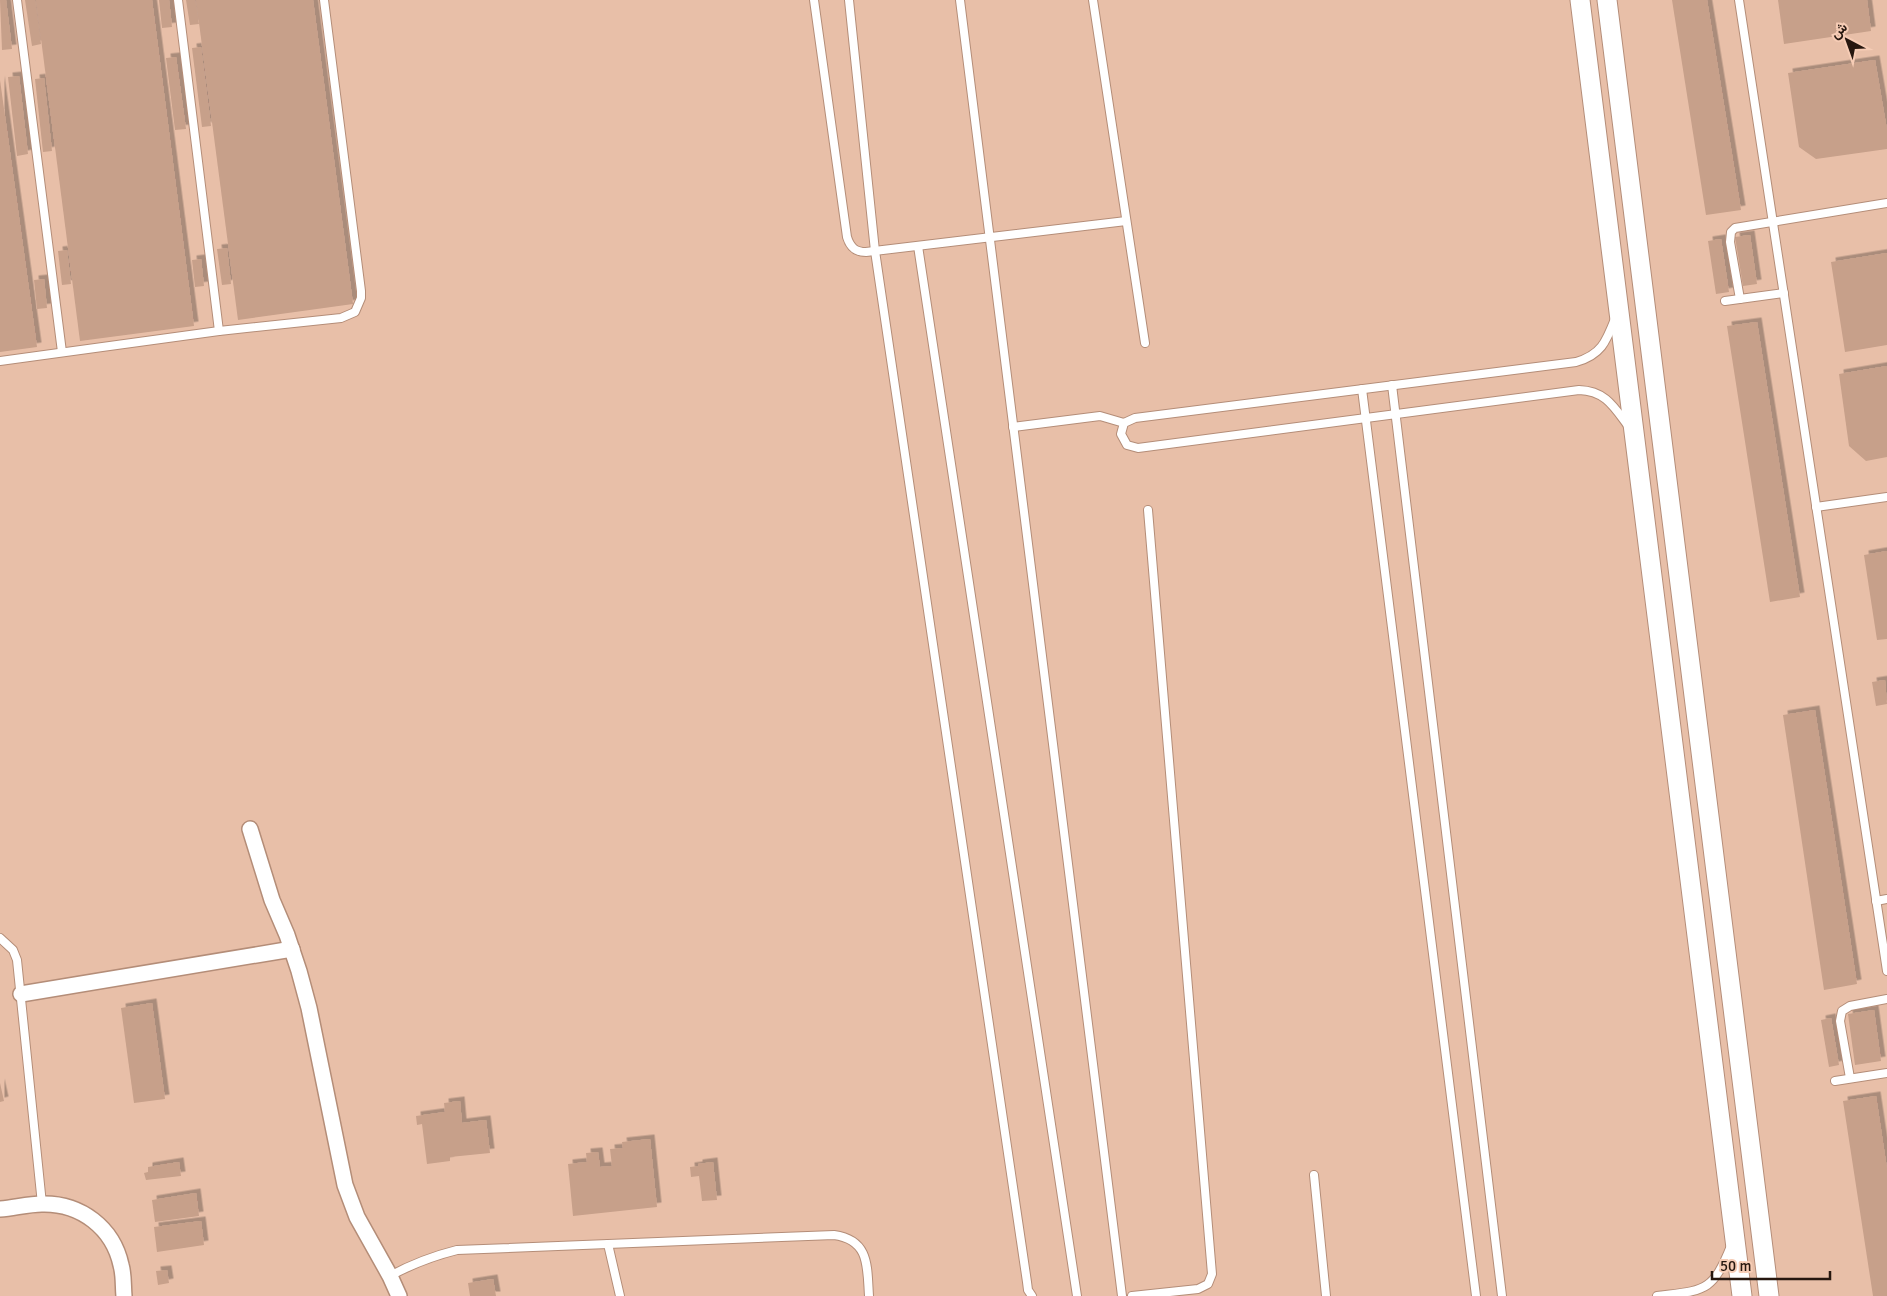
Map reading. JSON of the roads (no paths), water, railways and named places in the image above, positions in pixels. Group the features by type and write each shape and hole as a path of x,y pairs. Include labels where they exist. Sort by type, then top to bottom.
{"street":[{"path":"1580,0 1742,1296"},
{"path":"1607,0 1769,1296"},
{"path":"1623,345 1632,353 1639,354 1650,348 1650,343"},
{"path":"250,829 272,900 292,949 308,1008 345,1185 357,1217 399,1296"},
{"path":"21,994 292,949"},
{"path":"0,1209 42,1204 60,1205 78,1210 94,1220 107,1233 116,1249 122,1266 124,1296"}],"lane":[{"path":"18,0 62,352"},
{"path":"178,0 219,330"},
{"path":"0,361 219,330 341,318 355,312 359,305 361,291 324,0"},
{"path":"814,0 847,237 851,247 855,250 866,252 1126,221"},
{"path":"849,0 875,251 1025,1272 1028,1290 1032,1296"},
{"path":"960,0 1122,1296"},
{"path":"1093,0 1145,343"},
{"path":"1739,0 1887,972"},
{"path":"1740,299 1730,242 1731,232 1739,226 1887,202"},
{"path":"918,246 1077,1296"},
{"path":"1724,301 1784,293"},
{"path":"1013,427 1090,417 1109,418 1124,423 1135,418 1576,362 1587,359 1604,345 1620,308"},
{"path":"1392,385 1502,1296"},
{"path":"1362,389 1476,1296"},
{"path":"1124,423 1120,434 1122,440 1127,445 1138,448 1590,390 1608,400 1634,434"},
{"path":"1816,507 1887,497"},
{"path":"1132,1296 1198,1289 1208,1284 1212,1274 1148,510"},
{"path":"1876,901 1887,899"},
{"path":"0,938 13,950 17,960 42,1204"},
{"path":"1850,1078 1840,1021 1842,1011 1850,1006 1887,999"},
{"path":"1835,1081 1887,1073"},
{"path":"1314,1175 1326,1296"},
{"path":"390,1276 412,1264 458,1250 834,1235 844,1236 853,1241 865,1256 870,1296"},
{"path":"1657,1296 1691,1292 1711,1283 1719,1274 1735,1237"},
{"path":"608,1244 620,1296"}]}
